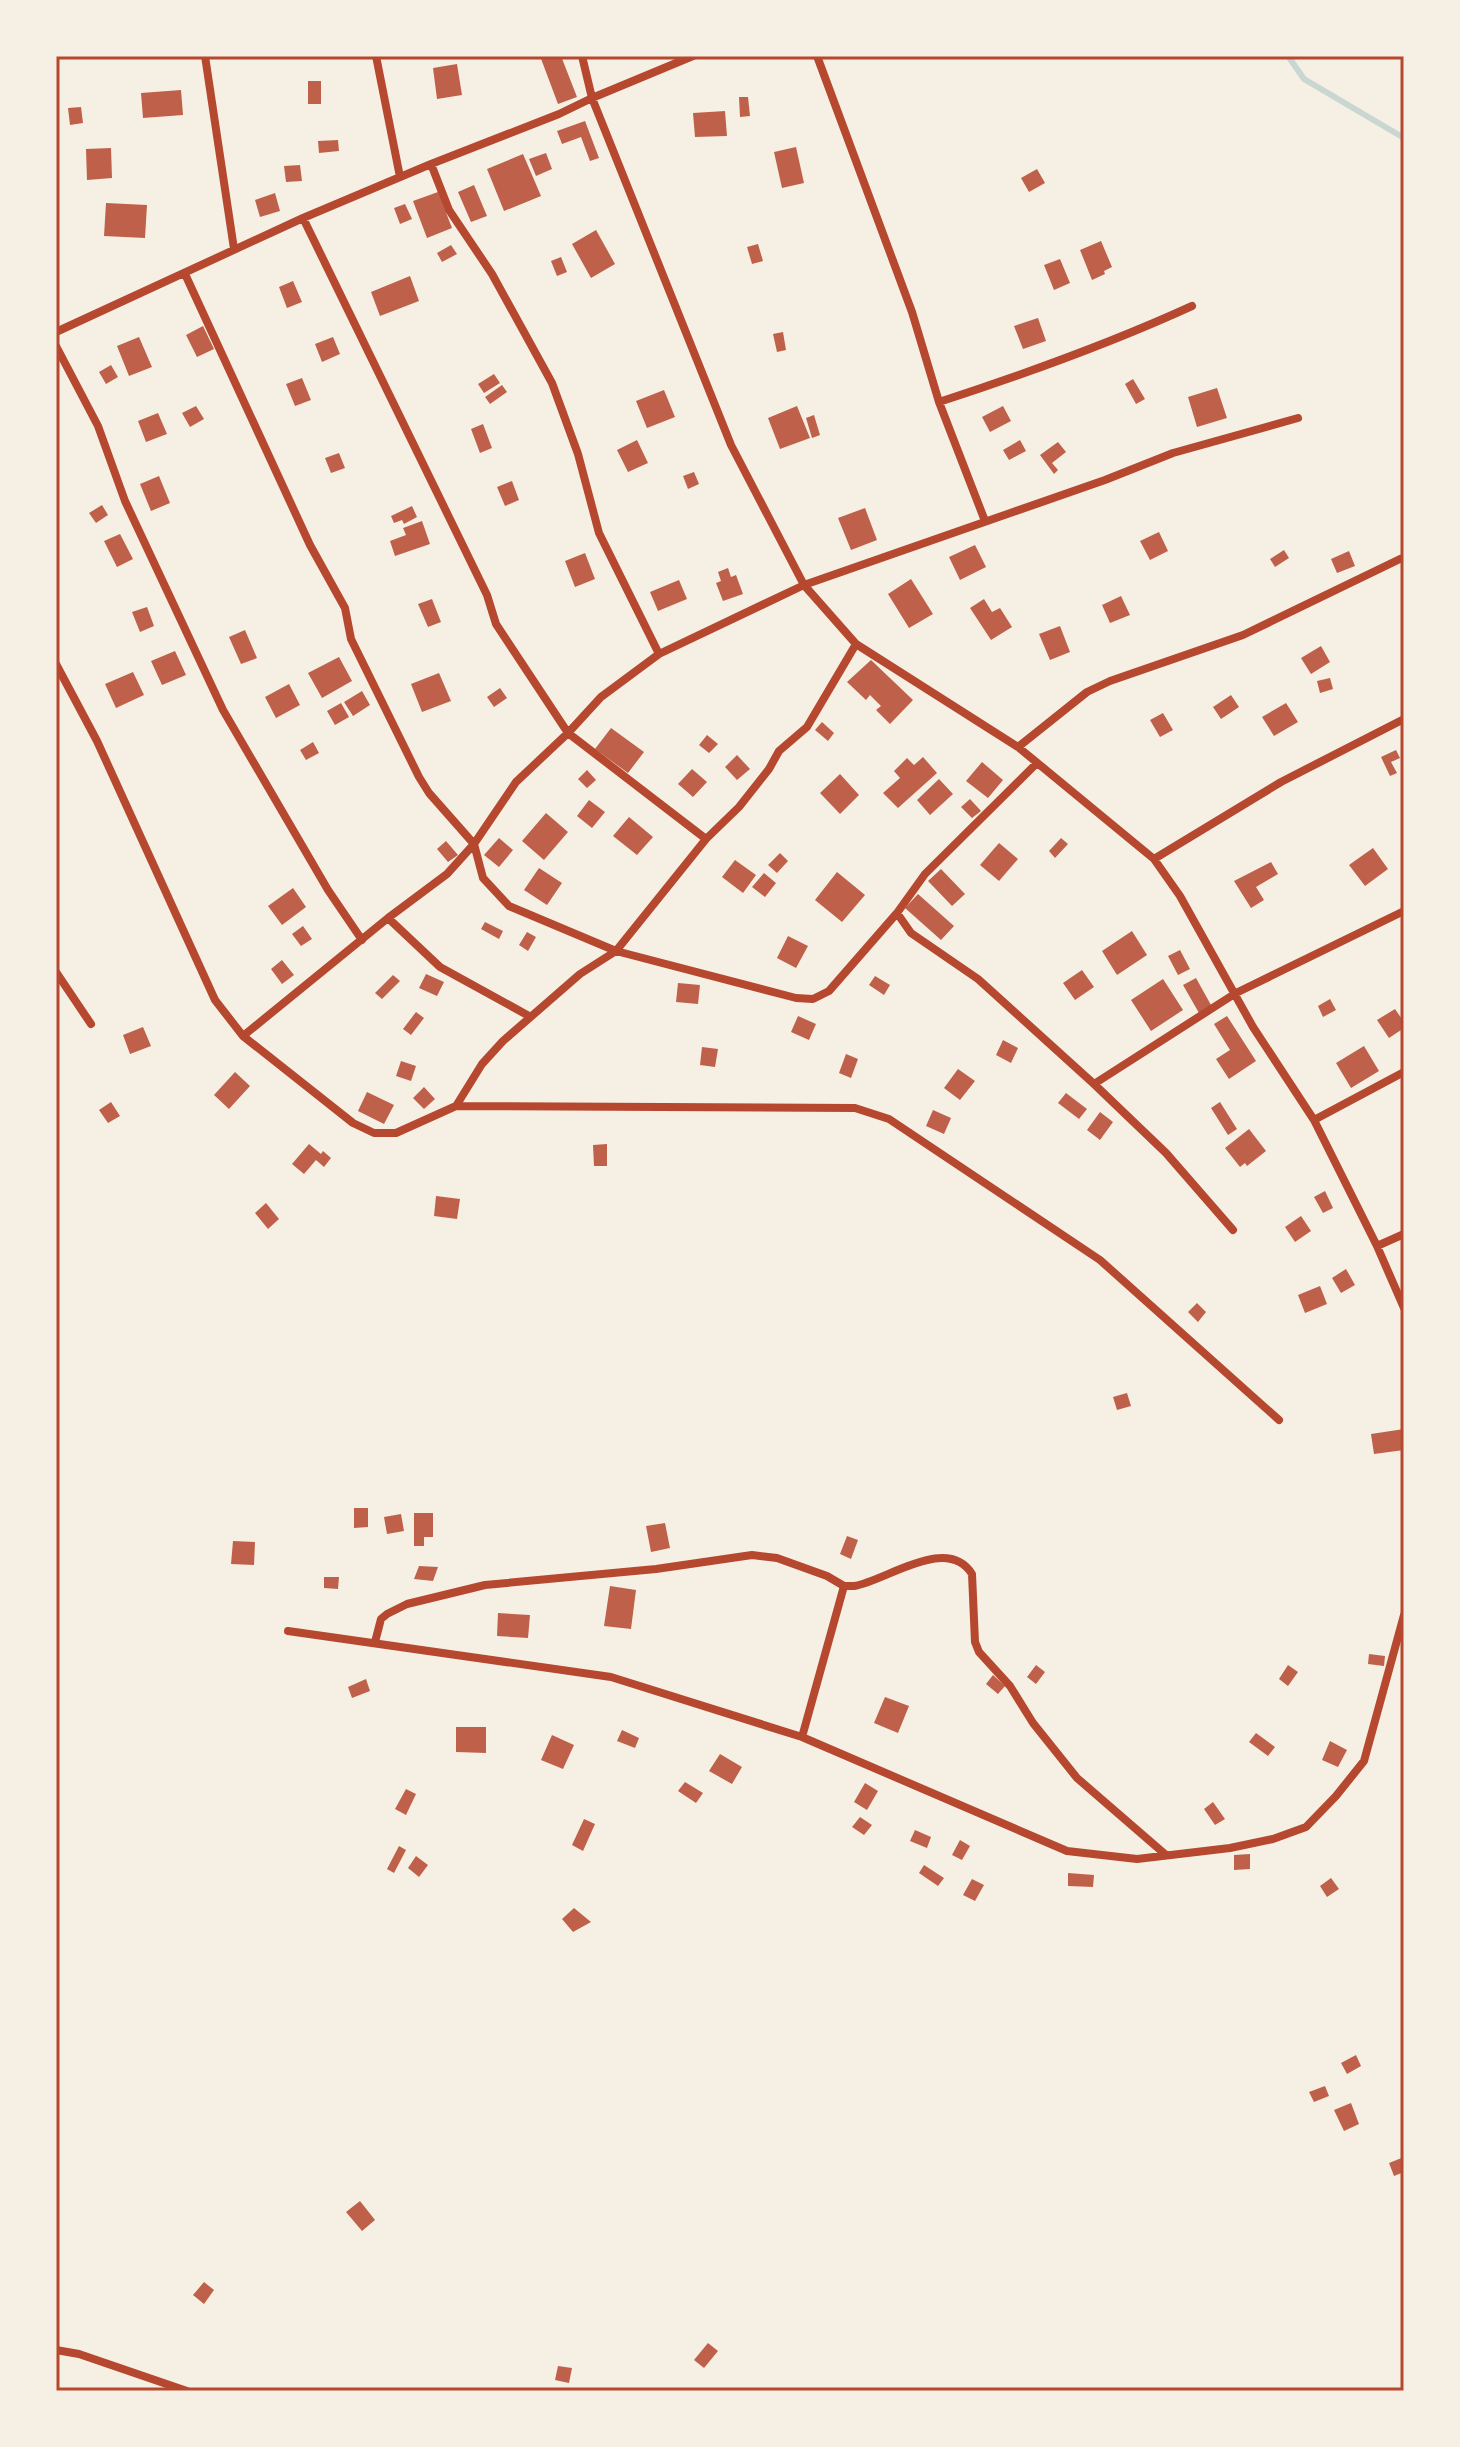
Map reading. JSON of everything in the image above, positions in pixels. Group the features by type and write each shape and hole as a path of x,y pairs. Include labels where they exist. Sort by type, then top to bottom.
{"street":[{"path":"205,56 234,249"},
{"path":"376,56 400,177"},
{"path":"582,56 592,98 731,445 804,585 856,644 1018,747 1154,859 1180,896 1253,1027 1314,1120 1404,1307"},
{"path":"56,332 303,218 693,56"},
{"path":"817,56 912,312 939,402 985,521"},
{"path":"431,164 449,210 492,274 552,383 578,454 599,533 659,654"},
{"path":"303,218 487,595 496,624 568,733 706,839"},
{"path":"185,274 310,545 345,608 351,639 419,777 429,793 474,844 483,878 509,906 616,951 796,998 813,999 829,991 897,913 925,874 1037,763"},
{"path":"939,402 1051,366 1122,339 1192,306"},
{"path":"56,346 98,426 125,501 223,710 328,890 362,940"},
{"path":"243,1036 447,874 474,844 516,782 601,697 659,654 804,585 1173,453 1298,418"},
{"path":"1018,747 1087,692 1110,681 1243,635 1400,559"},
{"path":"456,1106 482,1064 529,1016 580,974 616,951 706,839 739,807 779,751 807,727 856,644"},
{"path":"56,664 97,741 215,1000 243,1036 353,1123 374,1133 396,1133 456,1106 855,1108 874,1113 889,1119 1100,1260 1279,1420"},
{"path":"1154,859 1281,782 1404,719"},
{"path":"1094,1084 1236,993 1404,911"},
{"path":"897,913 911,933 978,979 1094,1084 1166,1153 1233,1230"},
{"path":"388,918 440,967 529,1016"},
{"path":"56,972 91,1024"},
{"path":"1314,1120 1404,1072"},
{"path":"1377,1246 1404,1234"},
{"path":"375,1642 381,1619 397,1609 485,1585 656,1569 752,1555 799,1565 844,1586 862,1585 927,1558 959,1562 967,1566 972,1574 975,1642 979,1652 1010,1686 1033,1723 1077,1778 1166,1855"},
{"path":"802,1737 844,1586"},
{"path":"288,1631 611,1677 802,1737 1067,1851 1137,1859 1230,1848 1273,1839 1306,1827 1364,1761 1404,1615"},
{"path":"56,2350 79,2354 187,2391"}],"building":[{"path":"540,56 561,56 577,97 558,104"},
{"path":"457,64 462,95 437,99 433,68"},
{"path":"308,81 321,81 321,104 308,104"},
{"path":"181,90 183,115 143,118 141,93"},
{"path":"739,97 748,97 750,116 740,117"},
{"path":"81,107 83,123 70,125 68,108"},
{"path":"725,111 727,136 695,137 693,113"},
{"path":"585,121 599,158 590,161 581,137 562,144 557,131"},
{"path":"338,140 339,151 319,153 318,141"},
{"path":"796,147 804,183 782,188 774,152"},
{"path":"111,148 112,178 87,180 86,149"},
{"path":"546,153 552,169 536,176 529,159"},
{"path":"523,154 541,196 504,211 487,169"},
{"path":"300,165 302,181 286,182 284,166"},
{"path":"1037,169 1045,183 1029,192 1021,178"},
{"path":"474,185 487,216 471,222 458,192"},
{"path":"438,192 452,228 427,238 413,201"},
{"path":"275,193 280,211 260,217 255,200"},
{"path":"106,203 147,205 145,238 104,236"},
{"path":"405,204 412,219 400,224 394,208"},
{"path":"596,230 615,264 591,278 572,244"},
{"path":"1101,241 1112,267 1092,280 1080,250"},
{"path":"758,244 763,261 752,264 747,247"},
{"path":"451,245 457,254 442,262 437,253"},
{"path":"561,257 567,272 557,276 551,261"},
{"path":"1060,259 1070,283 1054,290 1044,265"},
{"path":"410,276 419,301 380,316 371,292"},
{"path":"293,281 302,302 287,308 279,287"},
{"path":"1038,318 1046,341 1023,349 1014,326"},
{"path":"203,326 214,349 197,357 186,335"},
{"path":"783,332 786,350 777,352 773,334"},
{"path":"139,337 152,367 129,376 117,346"},
{"path":"333,337 340,354 322,362 315,344"},
{"path":"111,365 118,377 106,384 99,372"},
{"path":"494,374 500,383 484,393 478,384"},
{"path":"302,378 311,400 295,406 286,384"},
{"path":"1133,379 1145,399 1136,404 1125,384"},
{"path":"502,385 507,392 490,404 485,397"},
{"path":"1217,388 1227,418 1197,427 1188,397"},
{"path":"664,390 675,417 647,428 636,401"},
{"path":"196,406 204,419 190,427 182,413"},
{"path":"797,406 810,438 780,449 768,418"},
{"path":"1003,406 1011,421 990,432 982,417"},
{"path":"158,413 167,434 146,442 138,421"},
{"path":"814,415 820,435 812,438 806,418"},
{"path":"483,424 492,448 480,453 471,429"},
{"path":"637,440 648,463 628,472 617,450"},
{"path":"1020,440 1026,451 1009,460 1003,450"},
{"path":"1058,442 1066,452 1052,463 1058,470 1054,474 1040,455"},
{"path":"339,453 345,468 331,473 325,458"},
{"path":"694,472 699,484 688,489 683,476"},
{"path":"159,476 170,503 151,511 140,484"},
{"path":"512,481 519,500 505,506 497,487"},
{"path":"102,505 108,515 96,523 89,513"},
{"path":"412,506 417,517 404,524 402,520 394,523 391,516"},
{"path":"865,508 877,540 851,550 838,518"},
{"path":"422,521 430,544 395,556 390,541 406,535 403,528"},
{"path":"1159,532 1168,551 1150,560 1140,541"},
{"path":"120,534 133,559 117,567 104,541"},
{"path":"975,545 986,567 960,580 949,557"},
{"path":"1284,550 1289,558 1275,567 1270,559"},
{"path":"1349,551 1355,566 1337,573 1331,559"},
{"path":"585,553 595,579 575,587 565,561"},
{"path":"728,568 731,577 736,575 743,594 723,601 716,583 721,581 718,572"},
{"path":"911,579 933,614 909,628 888,594"},
{"path":"679,580 687,599 658,611 650,592"},
{"path":"1121,596 1130,615 1110,623 1102,605"},
{"path":"432,599 441,622 428,627 418,604"},
{"path":"984,599 992,612 1000,608 1012,627 991,640 970,608"},
{"path":"147,607 154,626 140,632 132,612"},
{"path":"1060,626 1070,652 1050,660 1039,634"},
{"path":"245,630 257,658 241,664 229,637"},
{"path":"1321,646 1330,662 1311,674 1301,658"},
{"path":"175,651 186,675 162,685 151,661"},
{"path":"339,657 352,681 322,698 308,673"},
{"path":"871,660 913,700 890,724 876,710 881,706 870,695 866,700 847,682"},
{"path":"133,672 144,695 116,708 105,684"},
{"path":"439,673 451,701 422,712 411,684"},
{"path":"1330,678 1333,689 1320,693 1317,681"},
{"path":"289,684 300,705 276,718 265,697"},
{"path":"500,688 507,698 494,707 487,697"},
{"path":"362,691 370,705 353,716 344,702"},
{"path":"1231,695 1239,707 1221,719 1213,707"},
{"path":"341,703 349,717 335,725 327,711"},
{"path":"1286,703 1298,722 1274,736 1262,717"},
{"path":"1163,713 1173,730 1160,737 1150,720"},
{"path":"822,722 834,733 828,741 815,730"},
{"path":"611,728 644,752 628,773 595,749"},
{"path":"707,735 718,744 709,753 699,745"},
{"path":"313,742 319,753 306,760 300,750"},
{"path":"1396,750 1400,758 1391,762 1397,773 1390,776 1381,757"},
{"path":"737,755 750,769 737,780 725,767"},
{"path":"923,757 937,773 898,808 883,793 900,778 894,771 907,758 914,765"},
{"path":"982,762 1003,780 988,798 966,781"},
{"path":"692,769 707,782 693,797 678,784"},
{"path":"587,770 596,780 587,788 578,779"},
{"path":"840,774 859,795 840,814 820,793"},
{"path":"939,779 953,794 930,815 917,800"},
{"path":"970,799 981,811 972,818 961,807"},
{"path":"589,800 605,812 592,828 577,816"},
{"path":"546,813 568,832 544,860 522,841"},
{"path":"629,817 653,837 637,855 613,836"},
{"path":"499,838 513,850 499,867 484,855"},
{"path":"1061,838 1068,844 1055,858 1049,851"},
{"path":"446,841 458,855 448,862 437,849"},
{"path":"999,843 1018,859 999,881 980,865"},
{"path":"1373,848 1388,869 1365,886 1349,865"},
{"path":"780,853 788,861 777,873 768,865"},
{"path":"735,860 756,875 743,893 722,877"},
{"path":"1271,862 1278,874 1256,887 1264,900 1251,908 1234,881"},
{"path":"539,868 562,883 547,905 524,890"},
{"path":"941,869 965,894 952,906 928,881"},
{"path":"837,872 865,895 842,922 815,900"},
{"path":"764,873 776,883 765,897 752,887"},
{"path":"293,888 306,907 282,925 268,906"},
{"path":"918,894 954,926 941,940 905,908"},
{"path":"485,922 503,931 499,939 481,929"},
{"path":"303,926 312,939 301,946 292,934"},
{"path":"1132,931 1147,955 1117,975 1102,951"},
{"path":"527,932 536,937 528,951 519,945"},
{"path":"788,936 808,946 796,968 777,958"},
{"path":"1180,950 1190,969 1178,975 1168,956"},
{"path":"282,960 294,975 282,984 271,969"},
{"path":"1082,970 1094,987 1075,1000 1063,983"},
{"path":"426,974 444,982 437,996 419,988"},
{"path":"393,975 400,981 382,999 375,993"},
{"path":"875,976 890,985 884,995 869,985"},
{"path":"1196,978 1211,1005 1199,1013 1183,985"},
{"path":"1163,979 1183,1010 1151,1031 1131,1000"},
{"path":"678,983 700,985 698,1004 676,1002"},
{"path":"1330,999 1336,1010 1323,1017 1318,1006"},
{"path":"1395,1009 1404,1022 1404,1028 1389,1038 1377,1020"},
{"path":"416,1012 424,1018 411,1035 403,1029"},
{"path":"798,1016 816,1024 809,1040 791,1032"},
{"path":"1227,1016 1256,1061 1229,1079 1216,1059 1230,1050 1214,1024"},
{"path":"143,1027 151,1046 130,1054 123,1035"},
{"path":"1003,1040 1018,1048 1011,1063 996,1055"},
{"path":"1364,1046 1379,1071 1351,1088 1336,1063"},
{"path":"702,1047 718,1049 715,1067 700,1065"},
{"path":"846,1054 858,1059 851,1078 839,1073"},
{"path":"401,1061 416,1066 411,1081 396,1076"},
{"path":"958,1069 975,1081 960,1100 944,1088"},
{"path":"235,1072 250,1086 229,1109 214,1095"},
{"path":"424,1087 435,1099 424,1109 413,1098"},
{"path":"367,1092 394,1105 384,1124 358,1111"},
{"path":"1066,1093 1087,1109 1079,1119 1058,1103"},
{"path":"111,1102 120,1116 108,1123 99,1110"},
{"path":"1220,1102 1237,1129 1228,1135 1211,1108"},
{"path":"933,1110 951,1118 944,1134 926,1126"},
{"path":"1100,1112 1113,1122 1100,1140 1087,1130"},
{"path":"1249,1129 1266,1151 1247,1166 1245,1163 1240,1167 1225,1148"},
{"path":"309,1144 331,1158 324,1167 316,1160 304,1174 292,1164"},
{"path":"607,1144 607,1166 594,1166 593,1145"},
{"path":"1325,1191 1333,1208 1323,1213 1314,1197"},
{"path":"436,1196 460,1199 457,1219 434,1216"},
{"path":"266,1203 279,1219 268,1229 255,1213"},
{"path":"1301,1216 1311,1231 1295,1242 1285,1227"},
{"path":"1346,1269 1355,1285 1341,1293 1332,1278"},
{"path":"1320,1286 1327,1304 1305,1313 1298,1295"},
{"path":"1197,1303 1206,1312 1198,1322 1188,1312"},
{"path":"1127,1393 1131,1406 1117,1410 1113,1397"},
{"path":"1404,1429 1404,1450 1374,1454 1371,1434"},
{"path":"354,1508 368,1508 368,1527 354,1528"},
{"path":"414,1513 433,1513 433,1537 424,1537 424,1546 414,1546"},
{"path":"401,1514 404,1531 387,1534 384,1517"},
{"path":"665,1523 670,1548 651,1552 646,1526"},
{"path":"847,1536 858,1540 851,1559 840,1554"},
{"path":"233,1541 255,1542 254,1565 231,1564"},
{"path":"419,1566 438,1567 433,1581 414,1579"},
{"path":"324,1577 339,1577 338,1589 324,1588"},
{"path":"610,1586 636,1590 631,1629 604,1626"},
{"path":"498,1613 530,1615 528,1638 497,1636"},
{"path":"1369,1654 1385,1656 1384,1666 1368,1664"},
{"path":"1036,1665 1045,1672 1036,1684 1027,1677"},
{"path":"1288,1665 1298,1672 1288,1686 1279,1679"},
{"path":"993,1675 1005,1686 998,1694 986,1684"},
{"path":"366,1679 370,1691 352,1698 348,1687"},
{"path":"885,1697 909,1706 898,1733 874,1723"},
{"path":"456,1727 486,1727 486,1753 456,1752"},
{"path":"622,1730 639,1738 635,1748 617,1741"},
{"path":"1256,1733 1275,1747 1268,1756 1249,1742"},
{"path":"552,1735 574,1745 563,1769 541,1760"},
{"path":"1330,1741 1347,1750 1338,1767 1322,1760"},
{"path":"720,1754 742,1767 732,1784 709,1771"},
{"path":"685,1782 703,1793 696,1803 678,1791"},
{"path":"865,1783 878,1791 867,1810 854,1802"},
{"path":"406,1789 416,1794 406,1815 395,1809"},
{"path":"1213,1802 1225,1819 1215,1825 1204,1809"},
{"path":"860,1817 872,1825 864,1835 852,1827"},
{"path":"584,1819 595,1824 583,1851 572,1845"},
{"path":"915,1830 931,1837 927,1848 910,1841"},
{"path":"960,1840 970,1846 962,1860 952,1855"},
{"path":"399,1846 406,1850 394,1873 387,1869"},
{"path":"1250,1854 1250,1869 1234,1870 1234,1855"},
{"path":"416,1856 428,1865 419,1877 408,1868"},
{"path":"924,1865 944,1878 938,1886 919,1873"},
{"path":"1068,1873 1094,1875 1093,1887 1068,1886"},
{"path":"1331,1878 1339,1889 1327,1897 1320,1886"},
{"path":"972,1879 984,1885 975,1901 963,1895"},
{"path":"574,1908 591,1922 573,1932 562,1919"},
{"path":"1356,2055 1361,2066 1347,2074 1341,2063"},
{"path":"1325,2086 1329,2096 1314,2102 1309,2092"},
{"path":"1351,2103 1359,2124 1344,2131 1334,2110"},
{"path":"1404,2157 1404,2172 1394,2176 1389,2163"},
{"path":"360,2201 375,2220 362,2231 346,2212"},
{"path":"204,2282 214,2290 204,2304 193,2295"},
{"path":"708,2343 718,2351 704,2368 694,2360"},
{"path":"558,2366 572,2368 569,2383 555,2380"}],"waterway":[{"path":"1288,56 1304,79 1404,138"}]}
